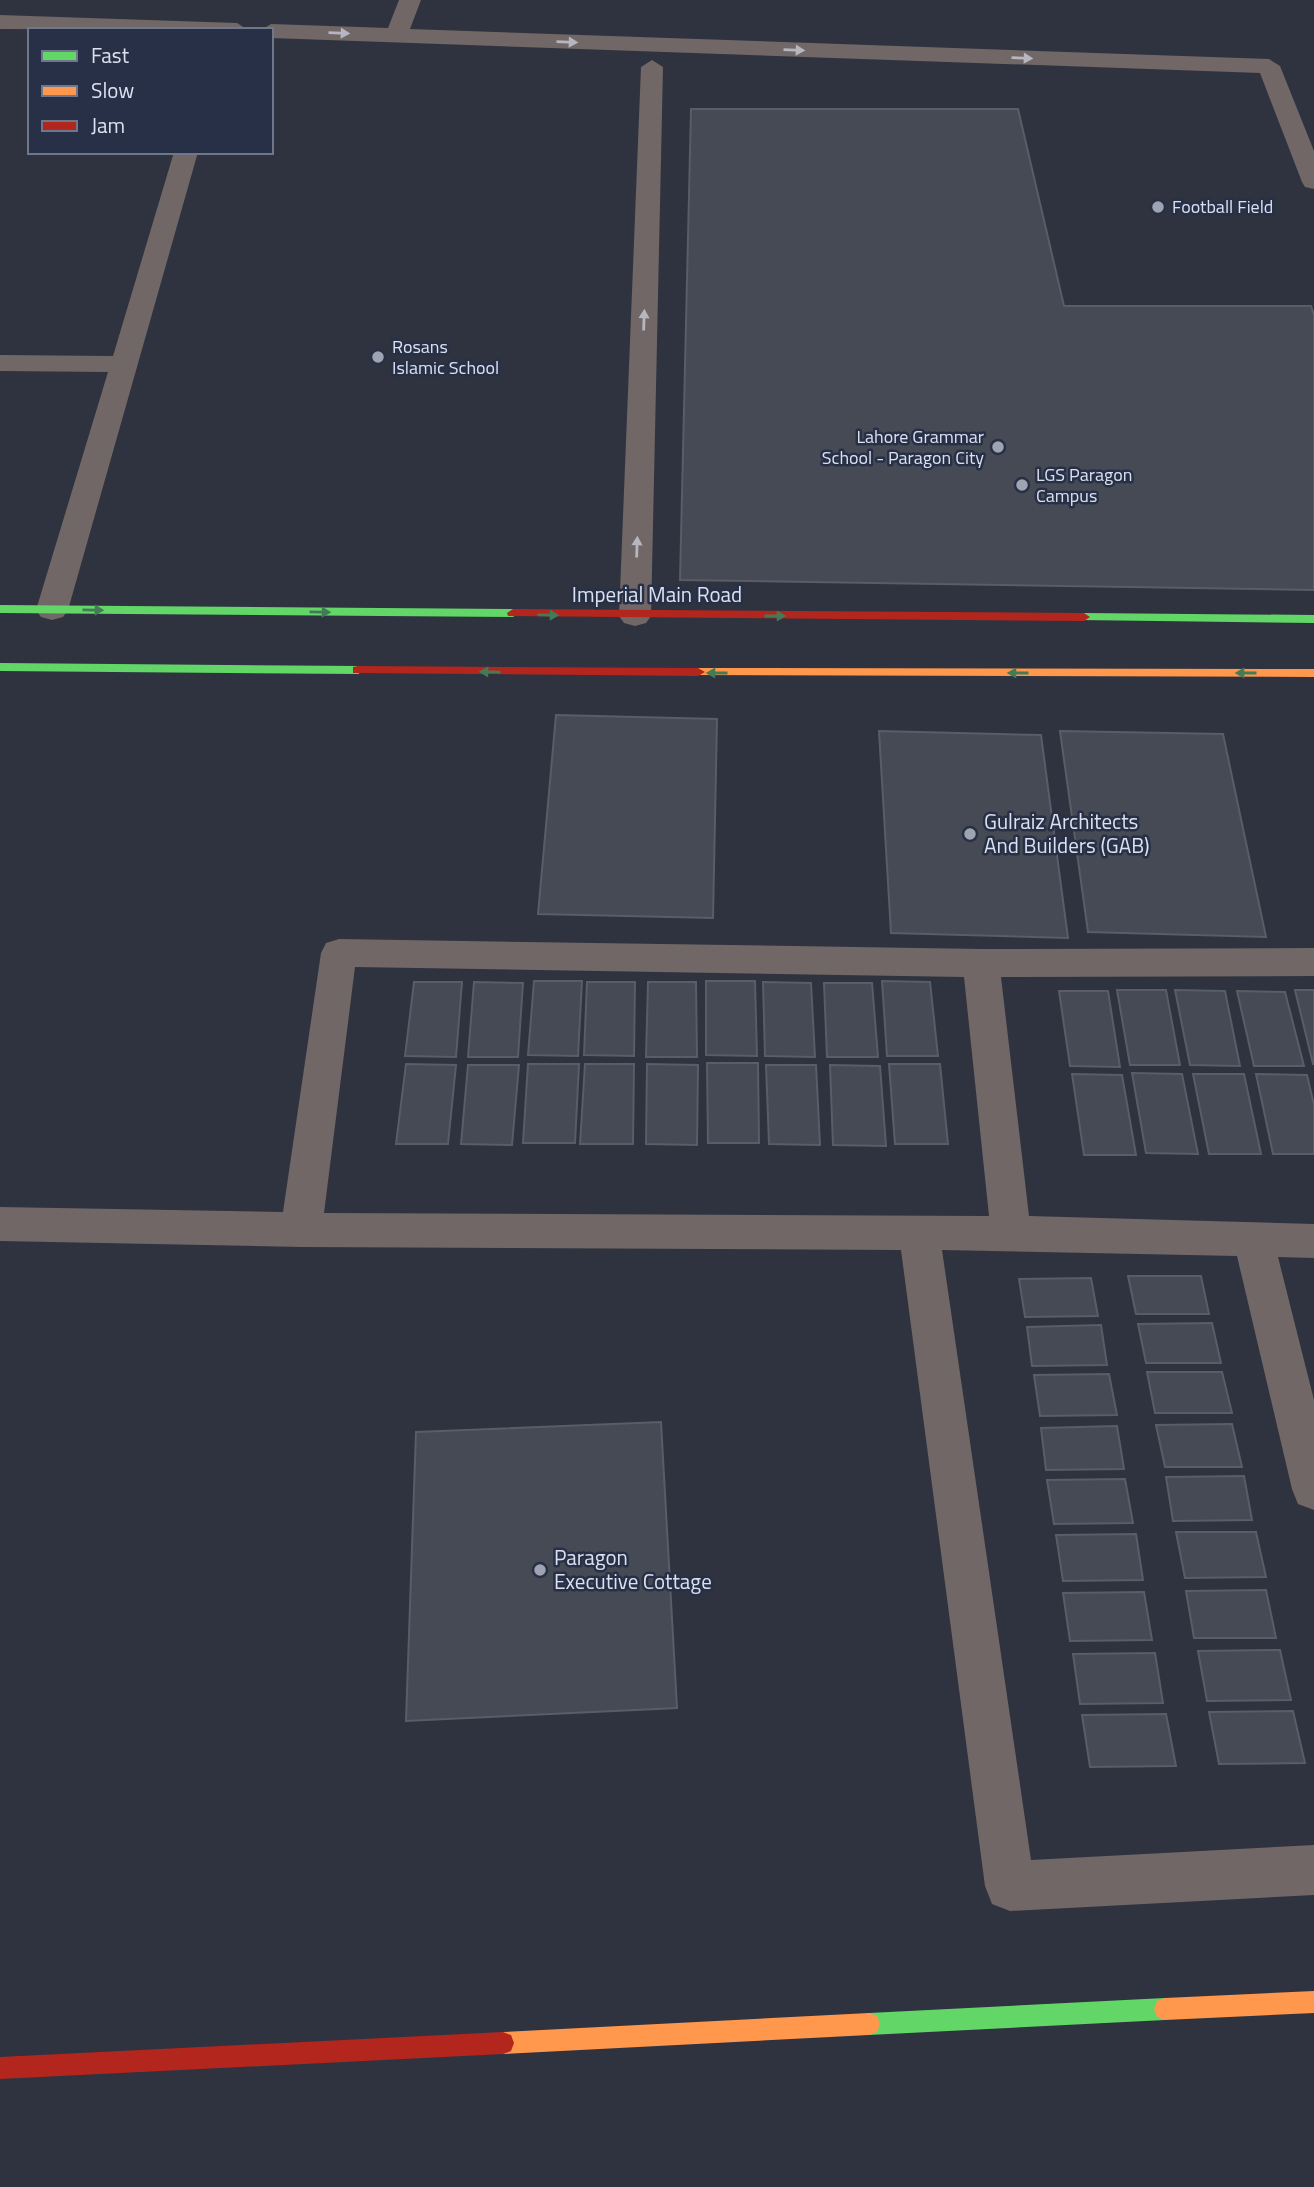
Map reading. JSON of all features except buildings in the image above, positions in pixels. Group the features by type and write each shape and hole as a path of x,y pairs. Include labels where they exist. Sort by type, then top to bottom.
{"street":[{"path":"397,35 410,0"},
{"path":"0,22 145,18 222,28"},
{"path":"273,31 1269,66 1276,91 1314,182"},
{"path":"0,42 28,43"},
{"path":"273,53 680,68"},
{"path":"635,616 652,67"},
{"path":"1249,90 1276,91"},
{"path":"52,610 185,154"},
{"path":"0,363 124,364"},
{"name":"Imperial Main Road","path":"0,609 1314,620"},
{"path":"0,667 522,673 1314,673"},
{"path":"301,1230 339,953 981,963 1314,962"},
{"path":"981,963 1011,1233"},
{"path":"0,1224 301,1230 1011,1233 1314,1241"},
{"path":"919,1233 1010,1886 1314,1870"},
{"path":"1254,1241 1314,1489"},
{"path":"0,2068 1314,2002"}],"traffic: fast":[{"path":"0,609 513,613"},
{"path":"1084,617 1314,619"},
{"path":"0,667 358,670"},
{"path":"869,2024 1165,2009"}],"traffic: slow":[{"path":"698,672 1314,673"},
{"path":"1165,2009 1314,2002"},
{"path":"503,2043 869,2024"}],"traffic: jam":[{"path":"513,613 1084,617"},
{"path":"358,670 698,672"},
{"path":"0,2068 503,2043"}],"place":[{"name":"Football Field","path":"1158,207"},
{"name":"Rosans Islamic School","path":"378,357"},
{"name":"Lahore Grammar School - Paragon City","path":"998,447"},
{"name":"LGS Paragon Campus","path":"1022,485"},
{"name":"Gulraiz Architects And Builders (GAB)","path":"970,834"},
{"name":"Paragon Executive Cottage","path":"540,1570"}]}
